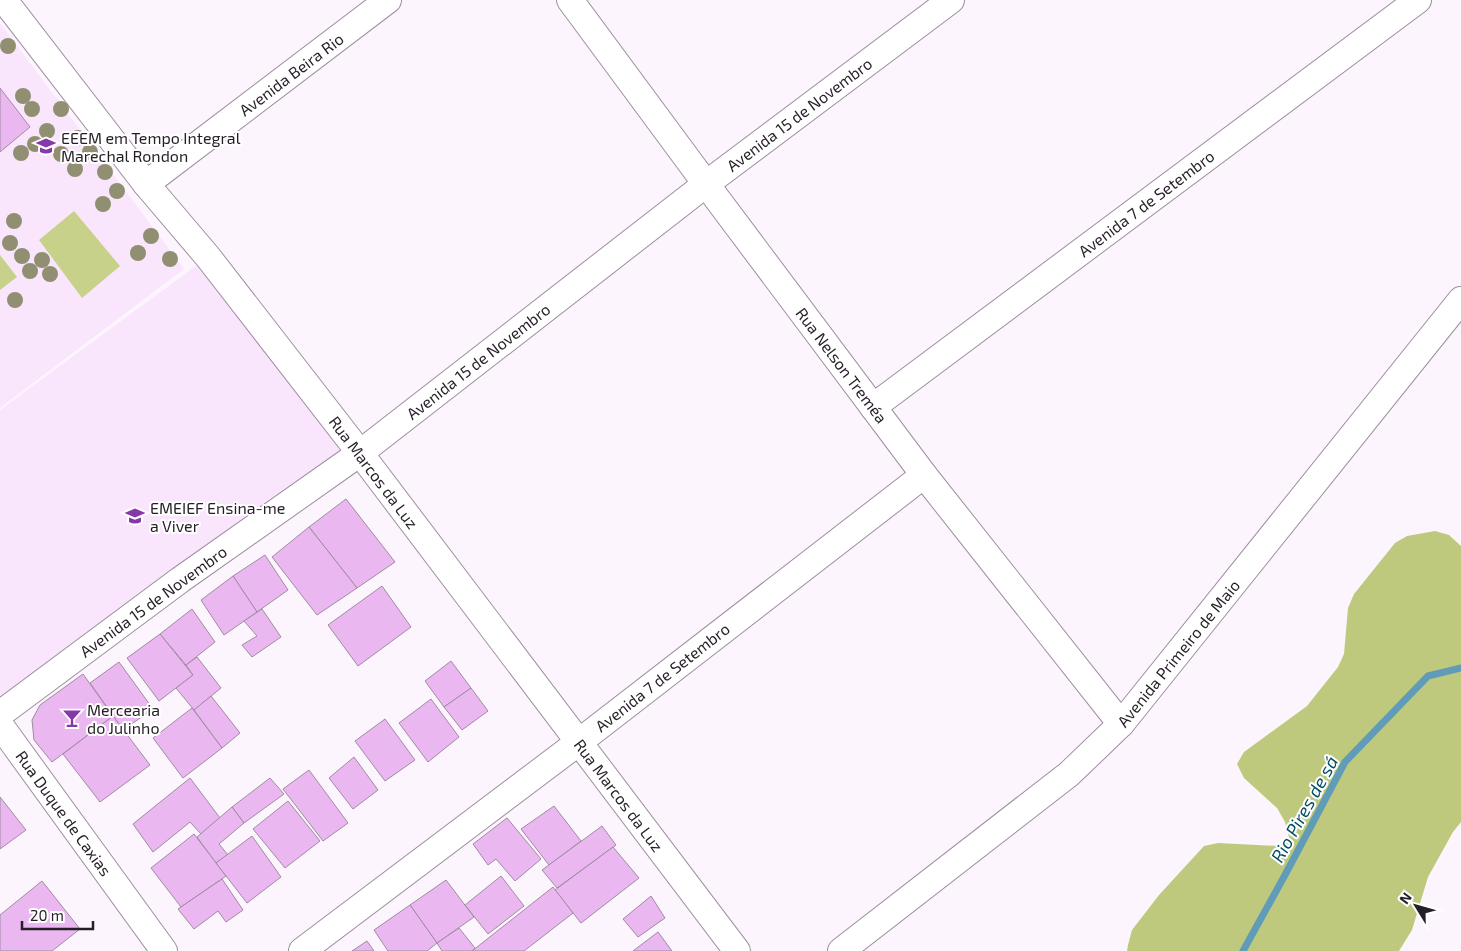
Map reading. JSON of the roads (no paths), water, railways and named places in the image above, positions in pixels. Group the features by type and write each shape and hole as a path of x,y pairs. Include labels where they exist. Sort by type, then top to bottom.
{"street":[{"name":"Rua Marcos da Luz","path":"4,0 146,184 208,257 360,453 737,951"},
{"name":"Avenida Beira Rio","path":"146,184 388,0"},
{"name":"Rua Nelson Treméa","path":"570,0 924,475 1121,724"},
{"name":"Avenida 15 de Novembro","path":"0,714 180,580 360,453 706,184 951,0"},
{"name":"Avenida 7 de Setembro","path":"873,406 1418,0"},
{"name":"Avenida Primeiro de Maio","path":"841,951 1069,774 1121,724 1461,300"},
{"name":"Avenida 7 de Setembro","path":"302,951 579,742 924,475"},
{"name":"Rua Duque de Caxias","path":"0,725 164,951"}],"waterway":[{"name":"Rio Pires de sá","path":"1243,951 1345,762 1428,676 1461,668"}],"place":[{"name":"EEEM em Tempo Integral Marechal Rondon","path":"46,146"},
{"name":"EMEIEF Ensina-me a Viver","path":"135,516"},
{"name":"Mercearia do Julinho","path":"72,718"}]}
